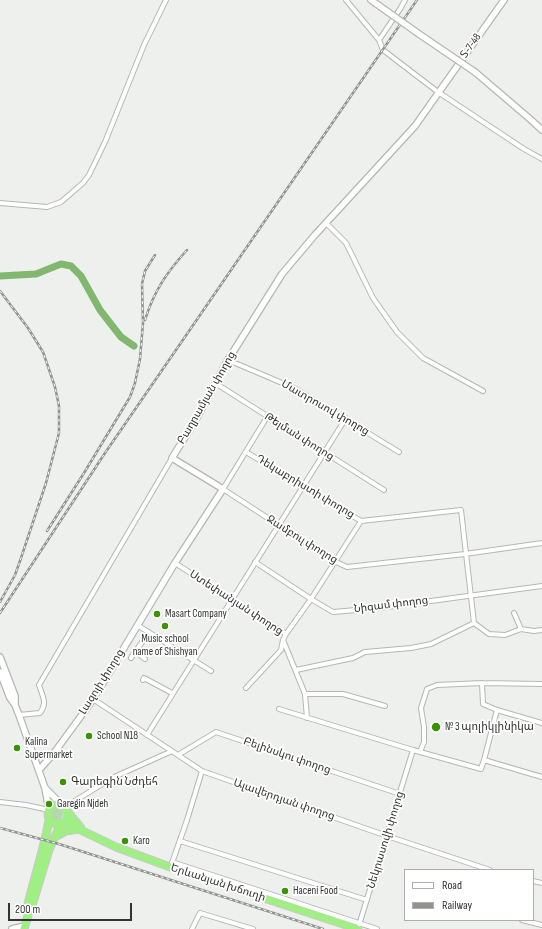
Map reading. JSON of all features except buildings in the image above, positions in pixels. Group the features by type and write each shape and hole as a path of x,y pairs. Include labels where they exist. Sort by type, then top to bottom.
{"highway":[{"path":"25,928 49,850 62,822 67,816 64,807 59,804 48,810 50,820 47,836 42,849 27,908 28,915"},
{"name":"Երևանյան խճուղի","path":"64,807 82,830"},
{"path":"50,820 55,823 62,822"},
{"name":"Երևանյան խճուղի","path":"62,822 116,847 358,927"},
{"path":"55,837 66,831 82,830"}],"street":[{"path":"0,203 47,207 61,202 83,183 89,175 105,142 144,45 166,0"},
{"path":"346,0 378,40 384,50 438,92 524,149 542,159"},
{"path":"371,0 475,72 542,130"},
{"path":"378,40 405,0"},
{"name":"Տ-7-48","path":"438,92 504,0"},
{"name":"Բաղրամյան փողոց","path":"19,715 40,713 44,708 45,703 39,685 195,421 228,360 282,274 326,223 415,126 438,92"},
{"path":"326,223 346,242 373,298 397,332 422,358 483,391"},
{"name":"Մատրոսով փողոց","path":"228,360 294,388 346,418 398,452"},
{"name":"Թելման փողոց","path":"215,383 384,490"},
{"path":"223,489 267,417"},
{"path":"147,735 346,418"},
{"name":"Դեկաբրիստի փողոց","path":"246,452 360,521 461,510 465,554"},
{"name":"Ջամբուլ փողոց","path":"172,458 223,489 334,561 347,567 465,554 542,543"},
{"name":"Լազոյի փողոց","path":"39,770 54,753 93,700 175,563 223,489"},
{"path":"286,634 310,600 360,521"},
{"path":"465,554 474,623 489,634 505,635 521,629 534,631 542,630"},
{"name":"Նիզամ փողոց","path":"255,562 310,600 332,612 379,608 542,586"},
{"name":"Ստեփանյան փողոց","path":"175,563 286,634 283,640 296,670 304,694 307,718"},
{"path":"514,613 521,629"},
{"path":"296,670 353,658 365,652 411,648 430,644 474,623"},
{"path":"137,625 211,671"},
{"path":"131,658 149,632"},
{"path":"246,688 281,650 283,640"},
{"path":"136,652 145,659"},
{"path":"0,656 15,696 15,705"},
{"path":"0,672 10,698 19,715 39,770 45,788 48,810 26,805 0,802"},
{"path":"143,680 144,678 172,693"},
{"path":"482,683 483,704 497,710 542,723"},
{"path":"420,752 424,742 424,728 421,708 427,689 437,685 482,683 542,684"},
{"path":"304,694 343,694 385,706"},
{"name":"Ալավերդյան փողոց","path":"93,700 202,771 387,836 487,869"},
{"path":"279,709 481,769 497,710"},
{"name":"Բելինսկու փողոց","path":"178,755 216,732 400,794"},
{"name":"Նեկրասովի փողոց","path":"358,927 413,750"},
{"path":"45,788 64,807 112,778 172,751"},
{"path":"484,760 542,777"},
{"path":"171,865 202,771"},
{"path":"180,841 367,900"},
{"path":"192,929 200,913 253,929"},
{"path":"526,921 542,925"},
{"path":"358,927 377,929"},
{"path":"12,929 25,928"}],"green space":[{"path":"55,808 59,808 63,814 59,820 55,820 51,816 51,812"}],"waterway":[{"path":"0,276 36,274 61,264 71,266 81,276 100,310 121,337 134,346"}],"railway":[{"path":"0,613 105,453 417,0"},
{"path":"145,320 162,282 187,250"},
{"path":"47,531 130,397 135,383 140,359 143,323 142,284 145,271 155,255"},
{"path":"0,291 28,328 43,352 55,387 59,406 59,433 46,483 15,575 0,602"},
{"path":"0,828 59,844 323,929"}],"place":[{"name":"Masart Company","path":"157,614"},
{"name":"Music school name of Shishyan","path":"165,626"},
{"name":"№ 3 պոլիկլինիկա","path":"436,727"},
{"name":"School N18","path":"89,736"},
{"name":"Kalina Supermarket","path":"17,748"},
{"name":"Գարեգին Նժդեհ","path":"63,782"},
{"name":"Garegin Njdeh","path":"49,804"},
{"name":"Karo","path":"125,841"},
{"name":"Haceni Food","path":"285,891"}]}
